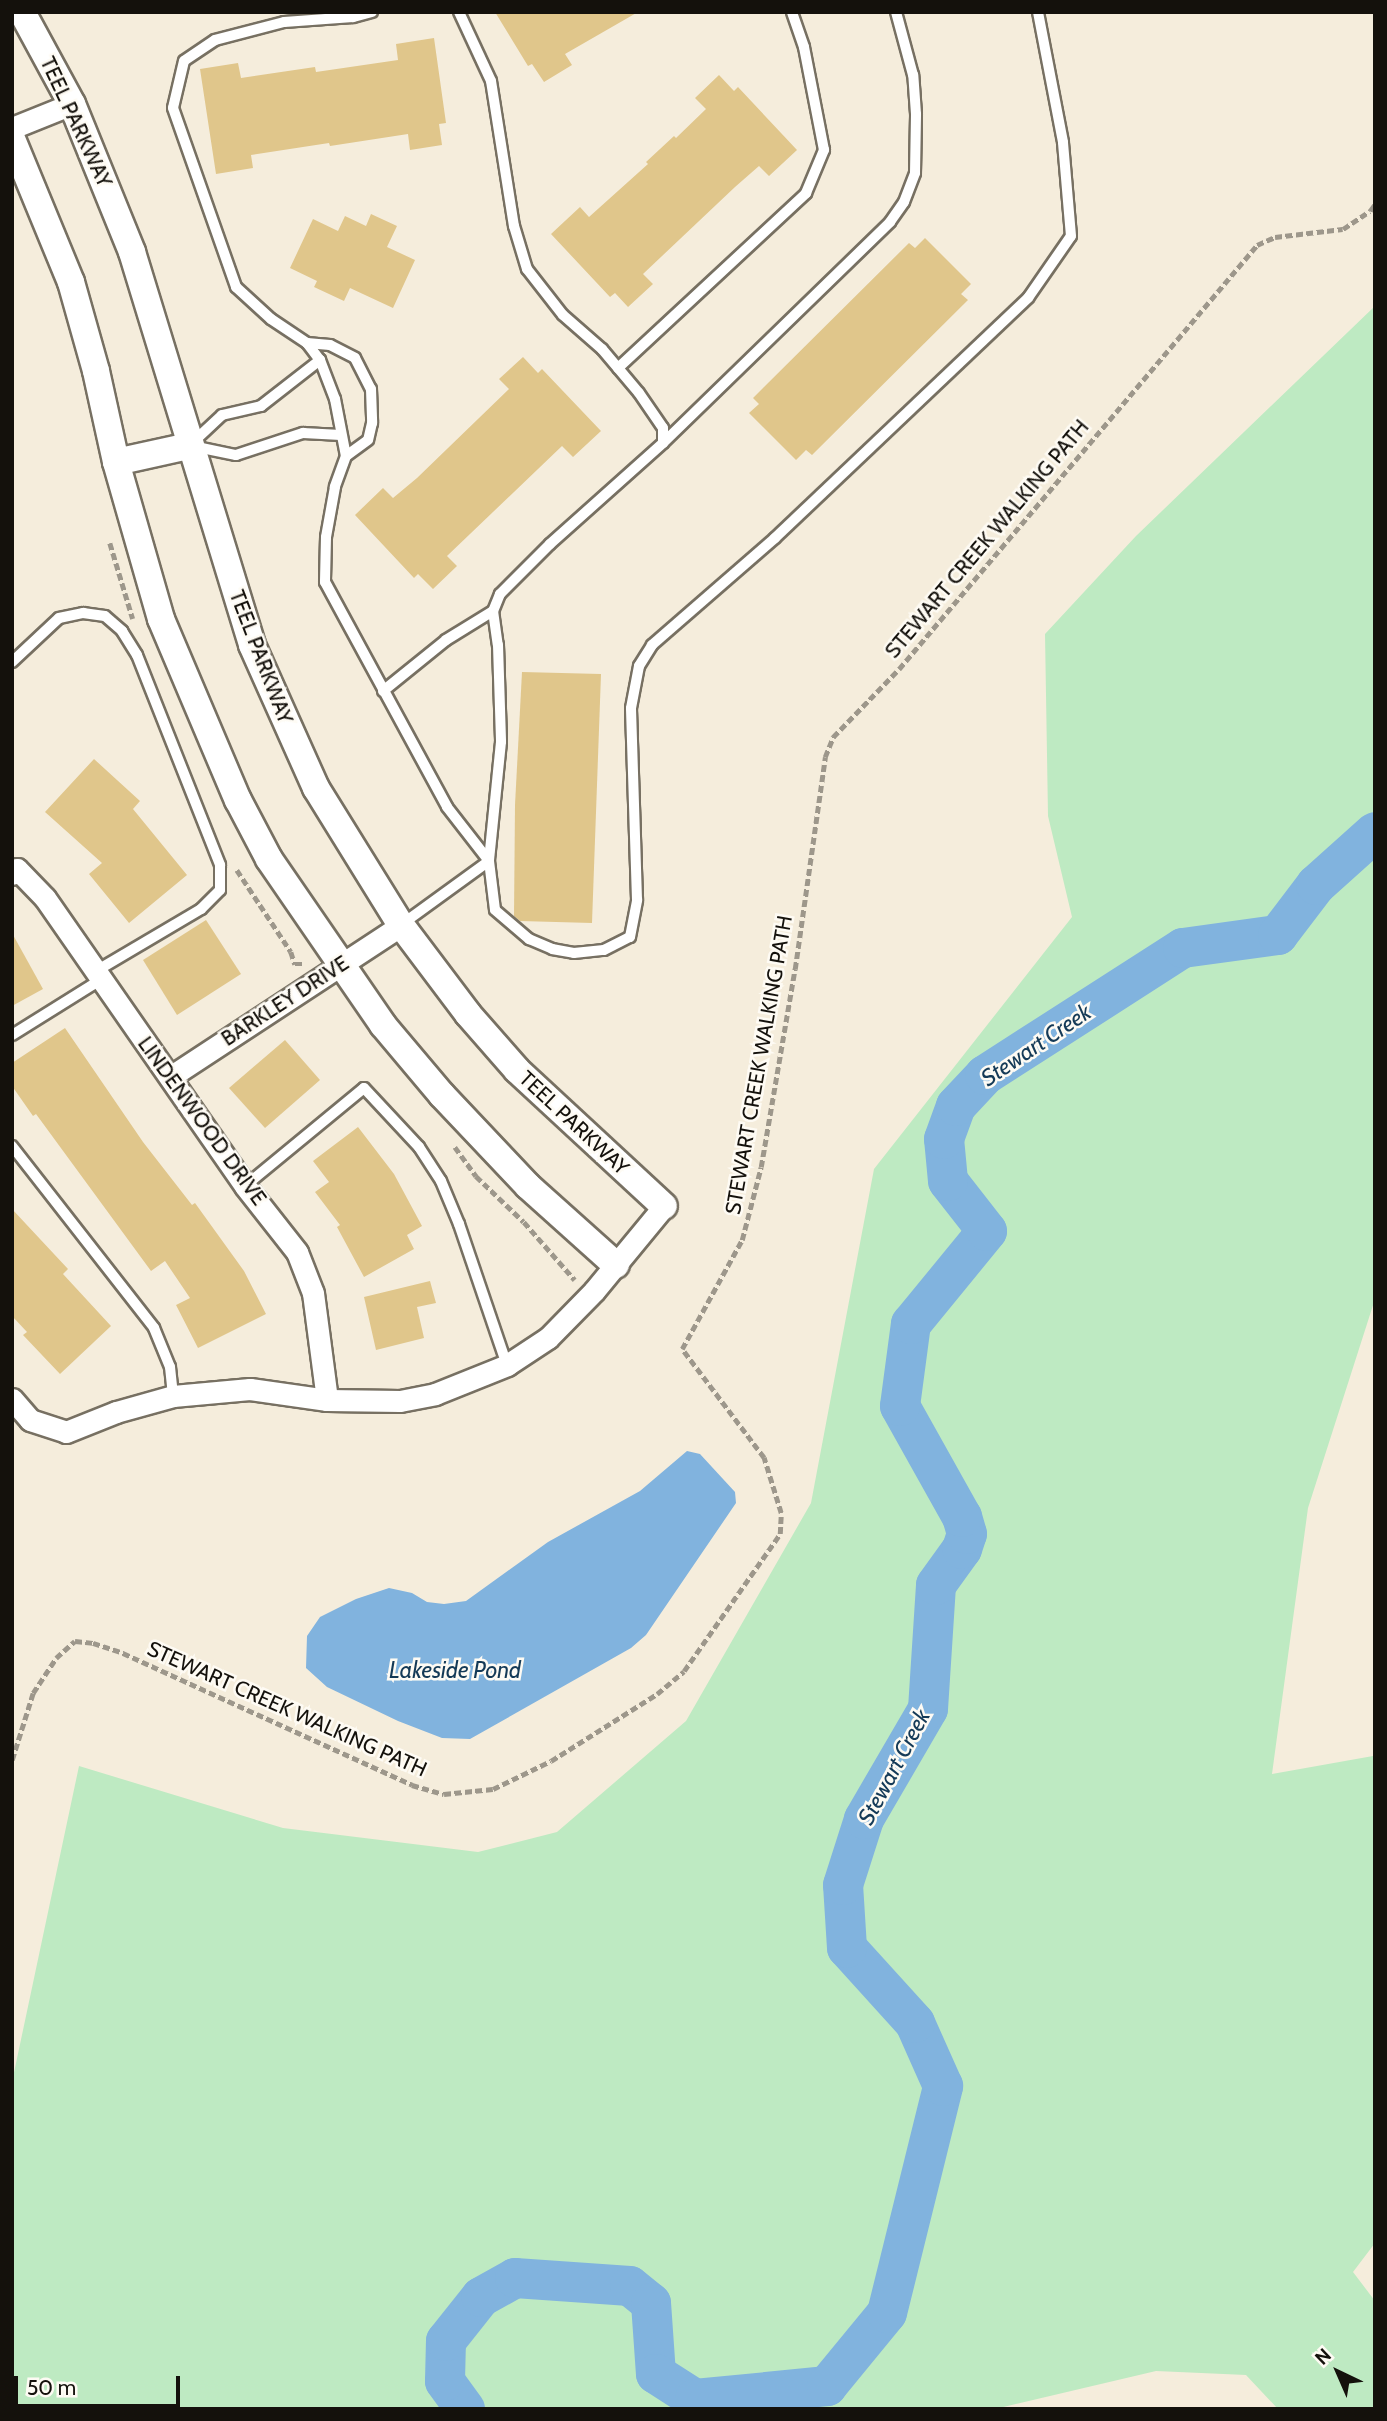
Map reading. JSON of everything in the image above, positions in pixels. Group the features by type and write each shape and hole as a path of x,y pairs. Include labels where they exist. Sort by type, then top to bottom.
{"street":[{"name":"TEEL PARKWAY","path":"22,12 72,104 132,252 189,446 252,645 316,788 401,925 468,1014 517,1070 664,1206"},
{"path":"12,128 72,104"},
{"path":"12,139 71,282 96,371 116,462 161,619 238,800 269,859 383,1025 442,1095 528,1186 616,1265"},
{"path":"116,462 189,446"},
{"name":"LINDENWOOD DRIVE","path":"15,872 45,898 245,1186 297,1252 313,1293 327,1399"},
{"name":"BARKLEY DRIVE","path":"170,1077 401,925"},
{"path":"12,1399 30,1420 66,1432 116,1412 173,1396 250,1389 327,1399 400,1401 435,1394 507,1365 548,1338 616,1265 664,1206"}],"lane":[{"path":"372,12 353,17 284,22 215,40 184,61 173,108 236,287 271,319 307,343 320,360 335,400 346,456 335,487 326,537 325,582 447,807 489,861"},
{"path":"459,12 491,81 514,226 527,269 564,315 618,368 663,428 663,443"},
{"path":"618,368 806,193 824,150 804,47 792,12"},
{"path":"896,12 913,75 916,114 915,173 904,202 890,222 663,443 550,544 500,594 493,611 498,645 501,742 489,861 495,910 529,939 552,949 574,953 604,950 630,937 637,900 631,708 639,666 652,645 775,538 1028,298 1072,236 1063,142 1038,12"},
{"path":"307,343 330,345 355,358 371,389 372,424 368,440 346,456"},
{"path":"189,446 222,415 261,406 287,389 320,360"},
{"path":"189,446 236,455 303,433 341,435"},
{"path":"383,691 446,640 493,611"},
{"path":"12,662 59,618 83,613 105,616 122,631 136,655 220,865 220,890 201,909 12,1035"},
{"path":"401,925 489,861"},
{"path":"245,1186 363,1088 419,1147 441,1181 459,1224 507,1365"},
{"path":"12,1146 154,1328 170,1367 173,1396"}],"path":[{"name":"STEWART CREEK WALKING PATH","path":"12,1760 33,1693 56,1658 75,1642 93,1643 123,1653 412,1785 444,1794 493,1788 551,1761 657,1694 684,1671 780,1534 781,1513 764,1458 682,1349 742,1241 761,1167 795,969 825,757 833,737 899,669 1257,245 1275,237 1343,229 1370,211 1375,204"}],"green space":[{"path":"1375,306 1375,1299 1308,1508 1272,1774 1373,1756 1375,1758 1375,2243 1353,2272 1375,2301 1375,2409 1278,2409 1246,2375 1156,2371 995,2409 12,2409 12,2082 79,1766 283,1828 478,1852 557,1832 686,1721 811,1503 874,1169 1072,917 1048,816 1045,634 1136,536"}],"water":[{"name":"Lakeside Pond","path":"687,1451 700,1454 735,1492 736,1503 646,1635 631,1648 470,1739 442,1738 398,1721 327,1687 306,1668 307,1636 320,1617 356,1599 389,1588 412,1593 427,1602 444,1604 466,1601 548,1542 640,1491"}],"building":[{"path":"495,12 638,12 565,54 572,65 544,82 532,64 528,66"},
{"path":"434,38 446,123 439,124 442,145 410,150 408,134 330,146 329,143 251,155 253,168 216,174 200,69 238,63 241,78 315,67 316,72 398,60 396,44"},
{"path":"719,75 734,91 738,87 797,150 769,176 759,166 735,187 643,274 653,284 628,307 615,293 610,297 551,234 580,207 589,217 648,164 646,162 674,136 676,138 706,109 695,98"},
{"path":"371,214 397,226 387,247 415,260 393,308 350,288 344,301 314,287 317,281 290,268 313,219 338,231 345,216 366,226"},
{"path":"925,238 971,284 961,294 968,300 812,455 806,450 796,460 749,413 759,404 753,398 909,243 915,248"},
{"path":"523,357 538,373 542,369 601,431 573,457 562,446 447,556 457,566 433,589 418,574 414,578 355,515 383,488 393,498 417,478 509,389 499,379"},
{"path":"522,672 601,674 592,923 520,921 514,916 515,805"},
{"path":"94,759 140,801 133,809 187,875 129,923 89,874 102,863 45,812"},
{"path":"206,920 241,974 177,1015 143,960"},
{"path":"12,933 43,989 12,1006"},
{"path":"65,1028 143,1142 192,1205 195,1203 244,1271 266,1314 198,1348 176,1305 190,1298 165,1261 151,1271 36,1114 33,1116 12,1086 12,1063"},
{"path":"285,1040 320,1080 265,1128 229,1088"},
{"path":"358,1127 394,1174 422,1226 407,1235 414,1249 364,1277 337,1227 340,1225 315,1192 329,1182 313,1161"},
{"path":"12,1209 68,1269 63,1274 111,1326 60,1374 23,1335 27,1332 12,1316"},
{"path":"430,1281 436,1303 417,1307 424,1338 376,1350 364,1297"}],"waterway":[{"name":"Stewart Creek","path":"465,2409 445,2381 446,2341 481,2297 515,2278 630,2286 651,2303 656,2374 695,2399 827,2386 887,2313 943,2086 915,2023 847,1948 843,1885 864,1819 928,1709 936,1585 962,1549 967,1534 962,1517 900,1406 911,1324 987,1231 948,1181 944,1139 956,1106 985,1075 1183,948 1278,935 1316,885 1375,832"}]}
